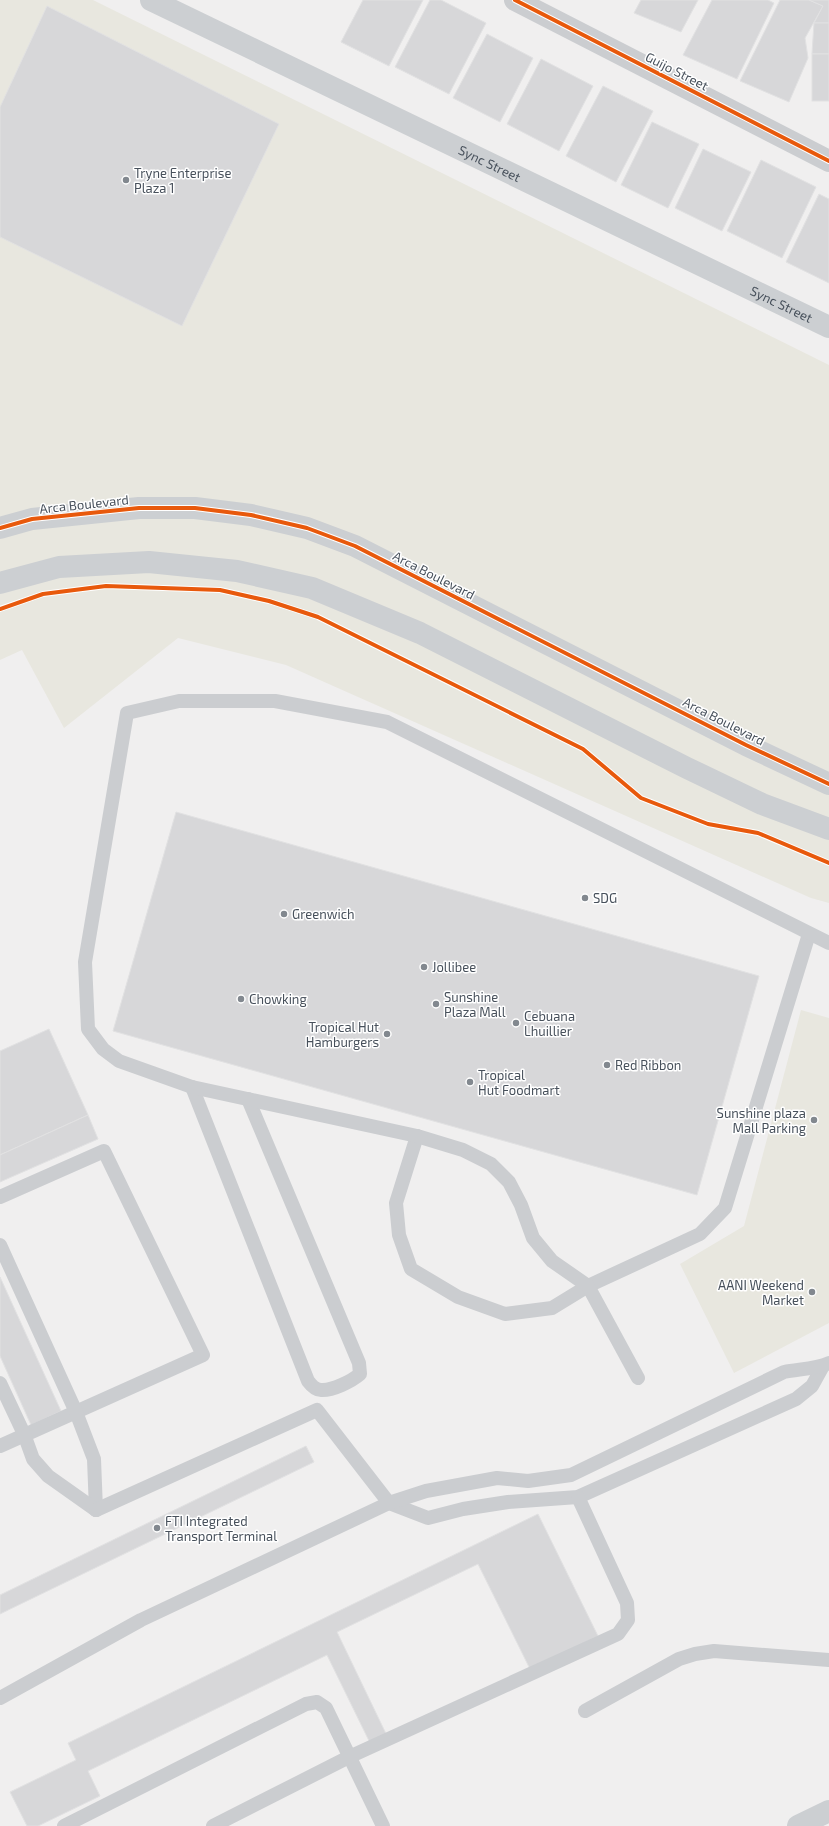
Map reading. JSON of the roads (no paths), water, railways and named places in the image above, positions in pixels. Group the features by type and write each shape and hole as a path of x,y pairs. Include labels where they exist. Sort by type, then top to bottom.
{"street":[{"name":"Sync Street","path":"151,0 829,327"},
{"name":"Guijo Street","path":"515,0 829,161"},
{"name":"Arca Boulevard","path":"0,528 32,520 139,508 202,509 251,515 307,528 355,546 746,744 829,784"},
{"path":"0,583 59,567 149,562 237,571 312,588 420,633 687,768 762,804 829,829"},
{"path":"798,1826 829,1811"}],"lane":[{"path":"638,1378 588,1286 552,1261 533,1238 521,1205 512,1188 492,1164 463,1150 417,1136 192,1087 119,1061 103,1049 88,1029 85,962 127,713 179,701 275,701 386,722 829,943"},
{"path":"417,1136 396,1203 399,1235 411,1269 458,1298 505,1314 552,1308 588,1286 700,1234 725,1208 809,934"},
{"path":"192,1087 308,1381 313,1387 321,1390 350,1382 360,1374 359,1363 248,1099"},
{"path":"0,1197 104,1151 203,1355 0,1446"},
{"path":"0,1245 76,1412 94,1459 96,1510"},
{"path":"96,1510 317,1410 389,1503 428,1518 463,1509 508,1502 578,1497 796,1399 812,1386 826,1364"},
{"path":"0,1698 141,1620 389,1503 426,1491 496,1478 528,1481 571,1475 784,1372 826,1364"},
{"path":"0,1383 24,1434 33,1459 48,1476 96,1510"},
{"path":"213,1826 349,1757 618,1634 628,1620 627,1603 578,1497"},
{"path":"585,1711 679,1659 695,1654 714,1651 829,1660"},
{"path":"64,1826 306,1704 317,1702 326,1708 383,1826"}],"place":[{"name":"Tryne Enterprise Plaza 1","path":"126,180"},
{"name":"SDG","path":"585,898"},
{"name":"Greenwich","path":"284,914"},
{"name":"Jollibee","path":"424,967"},
{"name":"Chowking","path":"241,999"},
{"name":"Sunshine Plaza Mall","path":"436,1004"},
{"name":"Cebuana Lhuillier","path":"516,1023"},
{"name":"Tropical Hut Hamburgers","path":"387,1034"},
{"name":"Red Ribbon","path":"607,1065"},
{"name":"Tropical Hut Foodmart","path":"470,1082"},
{"name":"Sunshine plaza Mall Parking","path":"814,1120"},
{"name":"AANI Weekend Market","path":"812,1292"},
{"name":"FTI Integrated Transport Terminal","path":"157,1528"}]}
